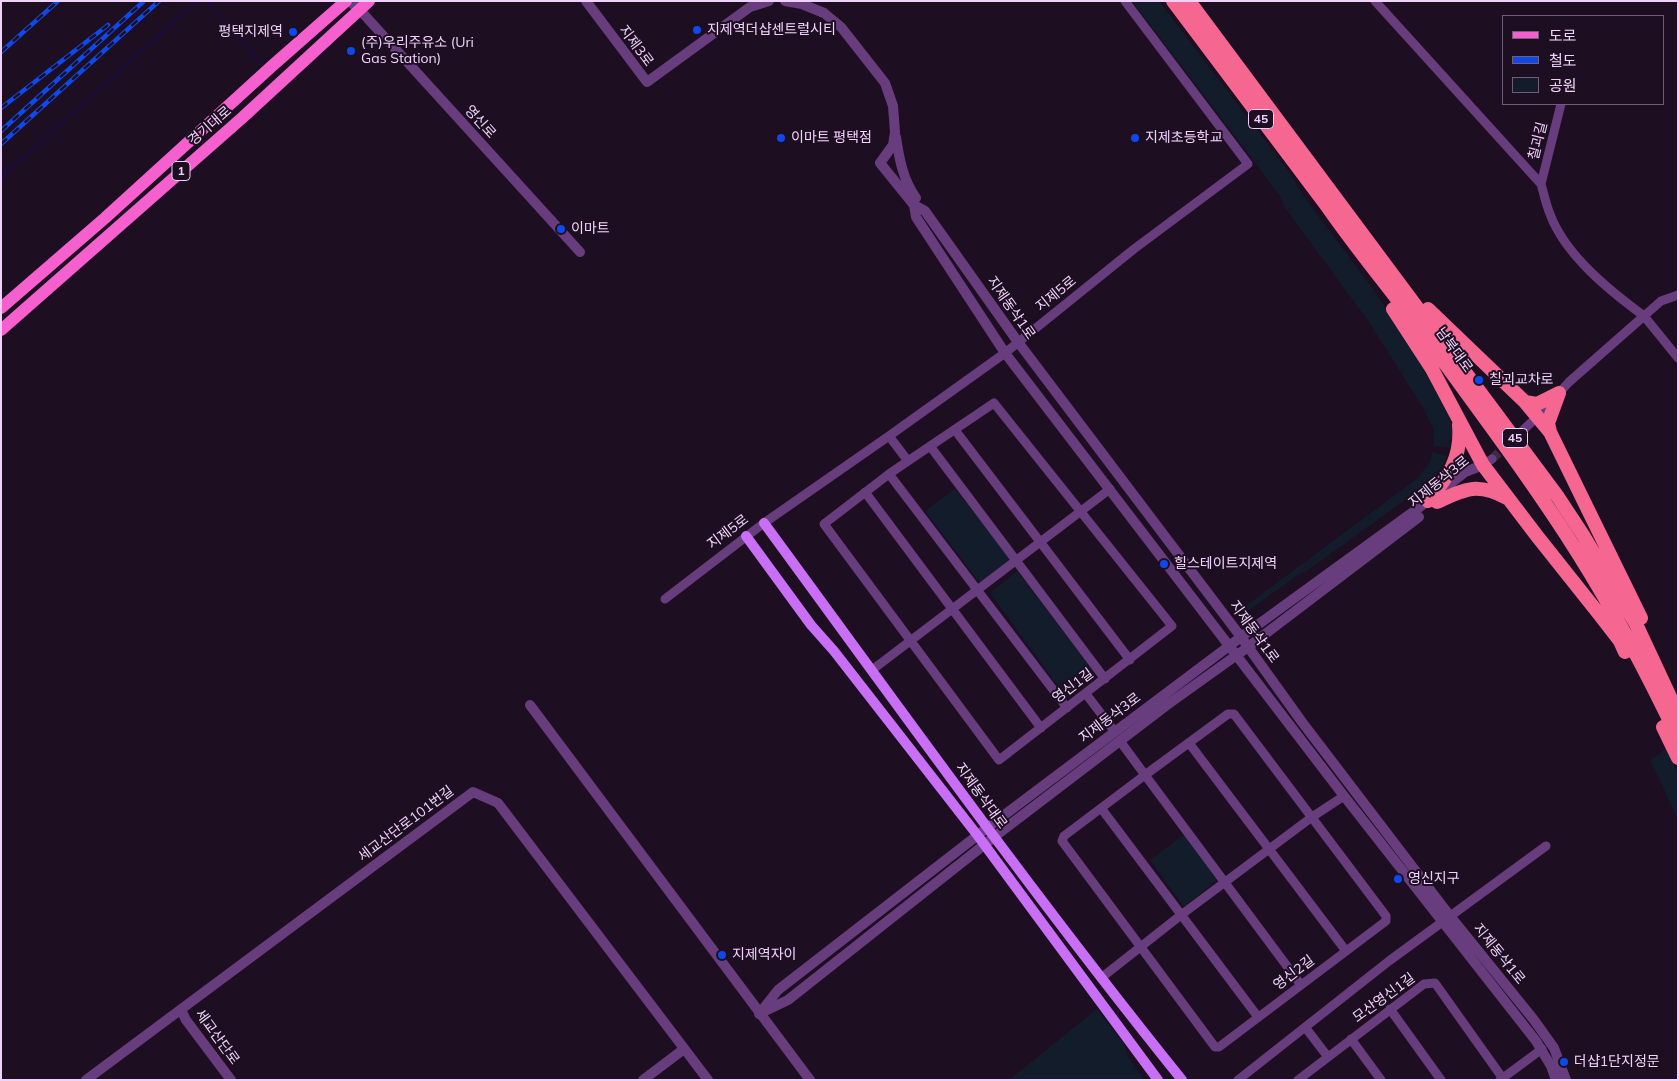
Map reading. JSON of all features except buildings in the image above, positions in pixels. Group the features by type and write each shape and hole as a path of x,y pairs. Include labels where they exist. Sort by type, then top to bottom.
{"highway":[{"name":"남북대로","path":"1173,1 1328,206 1533,486 1579,554 1609,604 1640,660 1678,738"},
{"name":"남북대로","path":"1189,1 1558,497 1636,624 1678,714"},
{"path":"1322,181 1356,218 1427,308 1525,402 1550,432"},
{"path":"1349,237 1359,259 1432,369 1459,420 1508,498 1620,642 1649,696 1678,758"},
{"path":"1525,402 1537,404 1559,393"},
{"path":"1559,393 1548,423 1550,432 1623,580 1678,698"},
{"path":"1433,502 1457,458 1460,440 1459,420"},
{"path":"1433,502 1461,491 1481,488 1494,491 1508,498"}],"main road":[{"name":"경기대로","path":"1,308 105,218 346,1"},
{"name":"경기대로","path":"1,330 242,118 359,4"},
{"name":"지제동삭대로","path":"764,523 991,833 1101,978 1182,1080"},
{"name":"지제동삭대로","path":"746,536 811,625 840,658 981,840 1158,1080"}],"street":[{"name":"지제3로","path":"586,1 647,82 750,7 769,1"},
{"name":"지제동삭1로","path":"785,1 802,4 824,13 842,27 885,83 892,106 895,132 893,146 880,163 914,205 925,211 1018,342 1241,637 1542,1049 1556,1080"},
{"name":"지제5로","path":"665,598 764,523 1005,353 1134,249 1248,164 1124,1"},
{"path":"1375,1 1541,184 1550,215 1564,240 1589,270 1615,294 1644,316 1678,358"},
{"name":"영신로","path":"359,4 580,252"},
{"name":"칠괴길","path":"1541,184 1561,105"},
{"path":"895,132 905,178 910,190 925,211"},
{"name":"지제동삭1로","path":"914,205 916,218 1005,353 1344,796 1446,919 1534,1020 1554,1048 1566,1080"},
{"path":"1522,431 1569,382 1661,300 1678,295"},
{"name":"영신1길","path":"994,402 1172,626 999,760 824,524 888,474 930,446 994,402"},
{"path":"955,430 1130,660"},
{"path":"889,436 908,460"},
{"path":"930,446 1105,679"},
{"name":"지제동삭3로","path":"759,1014 778,990 991,833 1233,650 1241,637 1473,475 1487,462"},
{"path":"888,474 1067,708"},
{"path":"872,670 1110,489"},
{"path":"865,492 1041,728"},
{"name":"지제동삭3로","path":"1233,650 1248,647 1433,502"},
{"path":"1086,694 1301,984"},
{"path":"530,705 810,1080"},
{"name":"영신2길","path":"1233,713 1387,917 1386,921 1218,1047 1215,1047 1062,840 1064,836 1189,742 1228,714 1233,713"},
{"path":"1189,742 1346,951"},
{"name":"세교산단로101번길","path":"86,1080 472,792 498,803 684,1049"},
{"path":"1101,978 1225,882 1312,817 1344,796"},
{"path":"1101,808 1258,1017"},
{"path":"1238,1080 1389,961 1546,846"},
{"name":"모산영신1길","path":"1298,1080 1309,1076 1328,1057 1424,984 1435,984 1502,1079"},
{"path":"1390,1009 1441,1080"},
{"name":"세교산단로","path":"181,1010 186,1020 231,1080"},
{"path":"1305,1027 1328,1057"},
{"path":"1351,1039 1381,1080"},
{"path":"643,1080 684,1049 708,1080"},
{"path":"1502,1079 1542,1049"}],"green space":[{"path":"1132,1 1159,1 1286,168 1307,201 1371,286 1408,341 1449,416 1454,427 1455,439 1449,440 1450,448 1434,446 1433,428 1423,408 1369,322 1285,208 1281,198 1260,169"},
{"path":"1432,452 1447,456 1442,468 1431,481 1248,611 1240,610 1418,478 1430,461"},
{"path":"955,489 1011,559 980,583 925,511"},
{"path":"1017,571 1095,673 1066,697 990,593"},
{"path":"1666,749 1678,773 1678,819 1650,760"},
{"path":"1186,833 1219,878 1184,907 1150,860"},
{"path":"1097,1009 1124,1044 1129,1058 1144,1080 1009,1080"}],"waterway":[{"path":"1,178 199,1"},
{"path":"207,1 260,62"}],"tunnel":[{"path":"1492,459 1508,444"}],"railway":[{"path":"1,52 58,1"},
{"path":"1,131 144,1"},
{"path":"1,144 159,1"},
{"path":"1,108 108,25"}],"place":[{"name":"지제역더샵센트럴시티","path":"697,30"},
{"name":"평택지제역","path":"293,32"},
{"name":"(주)우리주유소 (Uri Gas Station)","path":"351,51"},
{"name":"이마트 평택점","path":"781,138"},
{"name":"지제초등학교","path":"1135,138"},
{"name":"이마트","path":"561,229"},
{"name":"칠괴교차로","path":"1479,380"},
{"name":"힐스테이트지제역","path":"1164,564"},
{"name":"영신지구","path":"1398,879"},
{"name":"지제역자이","path":"722,955"},
{"name":"더샵1단지정문","path":"1564,1062"}]}
